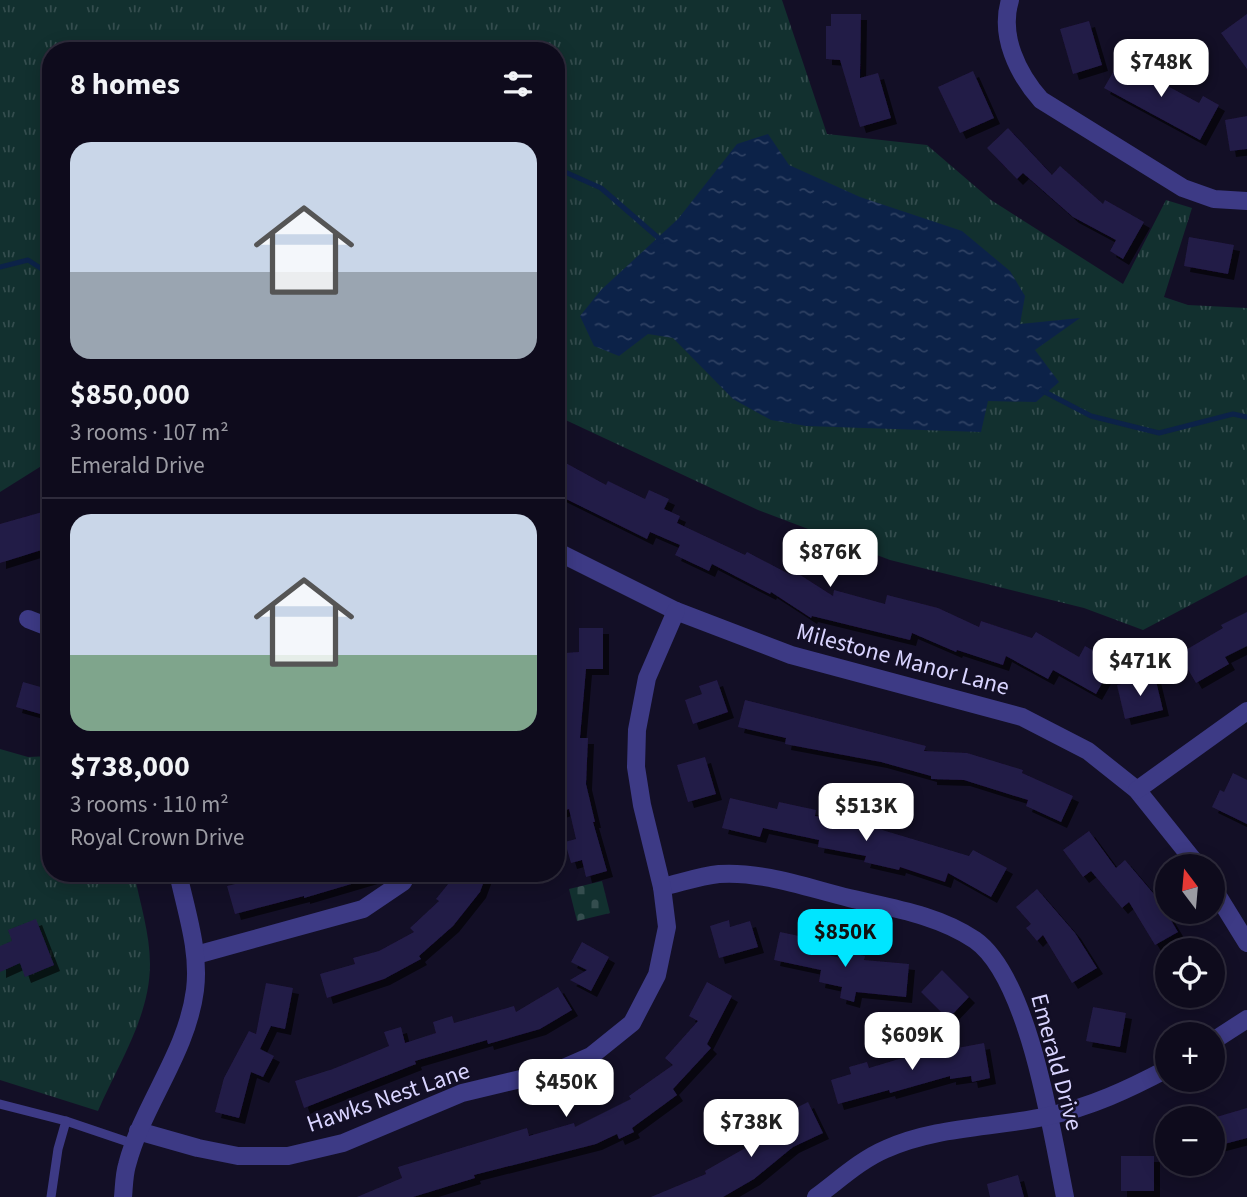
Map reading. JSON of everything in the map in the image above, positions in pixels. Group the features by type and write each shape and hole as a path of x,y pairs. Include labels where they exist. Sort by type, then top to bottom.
{"street":[{"path":"1010,0 1009,34 1014,60 1025,81 1041,100 1183,188 1214,199 1247,201"},
{"name":"Milestone Manor Lane","path":"565,556 676,611 791,654 1022,717 1088,751 1137,790 1188,854"},
{"name":"Hawks Nest Lane","path":"136,1138 238,1156 288,1156 343,1143 462,1093 559,1070 591,1056 632,1023 657,975 667,927 662,887 642,805 636,767 637,730 647,678 676,611"},
{"path":"28,619 42,624"},
{"path":"1137,790 1247,711"},
{"name":"Emerald Drive","path":"662,887 719,874 760,876 933,918 975,940 991,955 1012,987 1037,1062 1065,1197"},
{"path":"123,1197 126,1168 136,1138 187,1029 195,989 196,956 180,882"},
{"path":"196,956 363,909 402,882"},
{"path":"1225,907 1247,943"},
{"path":"1225,1034 1247,1020"},
{"path":"817,1197 859,1164 886,1149 924,1136 1049,1116 1118,1095 1155,1075"}],"lane":[{"path":"0,1104 136,1138"},
{"path":"51,1197 58,1149 66,1121"}],"green space":[{"path":"0,0 782,0 827,134 927,145 991,200 1123,284 1166,200 1192,208 1164,297 1188,305 1247,308 1247,575 1143,630 1084,608 890,560 758,510 565,420 565,42 42,42 42,466 0,492"},
{"path":"0,749 28,757 42,756 42,882 136,882 150,964 149,984 139,1021 98,1111 0,1080"},
{"path":"602,881 610,913 577,921 569,889"}],"water":[{"path":"768,134 789,165 860,197 962,231 1010,271 1025,296 1020,324 1080,318 1035,350 1059,382 1036,402 988,401 981,432 806,426 771,420 733,399 673,338 648,334 619,356 594,346 580,316 601,290 678,219 737,144"}],"building":[{"path":"831,14 861,14 860,78 878,73 891,118 860,127 840,60 826,59 826,26 831,26"},
{"path":"1247,14 1247,69 1221,33"},
{"path":"1089,21 1102,65 1073,74 1060,29"},
{"path":"1120,60 1136,69 1139,64 1164,78 1162,83 1199,103 1203,96 1219,105 1200,140 1104,88"},
{"path":"973,71 994,118 960,133 938,87"},
{"path":"1247,116 1247,149 1230,151 1225,120"},
{"path":"1008,128 1052,175 1060,166 1103,204 1105,200 1144,222 1123,259 1110,251 1116,240 1073,217 1023,173 1017,179 987,148"},
{"path":"1189,237 1234,245 1228,274 1184,266"},
{"path":"565,463 606,485 608,481 645,499 649,490 669,499 664,509 680,516 677,523 745,555 747,552 791,575 794,571 833,596 834,590 885,604 887,595 938,608 979,627 981,621 1032,638 1036,632 1079,657 1085,646 1114,662 1096,694 1053,670 1048,679 1006,656 1003,665 957,650 956,652 912,633 910,640 812,616 811,618 771,592 770,594 712,564 709,571 675,555 680,545 650,532 647,539 565,498"},
{"path":"42,512 42,550 0,563 0,524"},
{"path":"1247,612 1247,646 1225,657 1229,664 1196,683 1179,654 1223,628 1221,625"},
{"path":"579,628 603,628 603,669 586,669 580,738 588,738 586,784 593,822 607,871 586,877 582,860 571,863 565,842 576,839 569,809 565,810 565,653 579,652"},
{"path":"1155,677 1163,710 1125,719 1117,685"},
{"path":"717,680 728,712 693,724 685,700 702,694 699,686"},
{"path":"23,682 42,687 42,714 16,707"},
{"path":"745,700 926,746 924,751 967,753 1023,770 1022,773 1073,796 1061,822 1026,806 1028,800 964,780 931,779 931,776 881,762 785,744 786,738 738,727"},
{"path":"705,757 716,794 688,802 677,765"},
{"path":"1233,773 1247,780 1247,824 1212,807 1220,790 1224,792"},
{"path":"730,798 777,809 779,802 816,810 815,816 859,823 969,856 973,850 1007,868 991,897 948,873 945,882 900,867 899,870 864,862 866,856 818,847 819,840 763,828 760,837 722,828"},
{"path":"1089,831 1116,868 1125,860 1155,895 1155,924 1173,924 1178,932 1167,938 1155,938 1155,945 1129,902 1122,908 1091,871 1083,877 1063,850"},
{"path":"244,882 358,882 235,914 227,886"},
{"path":"450,882 484,882 480,892 453,926 419,956 421,959 384,979 327,998 320,974 355,964 353,958 379,951 414,932 410,928 439,901 436,899"},
{"path":"1037,889 1075,933 1097,968 1072,983 1043,935 1037,941 1026,928 1031,924 1016,907"},
{"path":"36,919 54,965 25,977 20,963 0,972 0,946 12,941 8,930"},
{"path":"729,920 730,927 750,921 758,947 719,958 710,926"},
{"path":"780,932 818,940 815,952 845,959 847,952 865,956 864,960 909,964 906,997 856,992 854,1002 840,998 842,987 819,982 821,970 774,960"},
{"path":"582,942 609,957 591,991 570,980 587,970 571,962"},
{"path":"942,970 969,997 948,1019 921,992"},
{"path":"707,982 732,996 707,1044 711,1048 673,1089 677,1095 632,1128 634,1132 619,1139 617,1134 596,1144 474,1175 475,1178 413,1197 357,1197 402,1178 398,1167 527,1128 529,1136 574,1123 575,1127 631,1099 629,1096 673,1065 665,1058 698,1021 689,1016"},
{"path":"266,983 293,988 285,1029 271,1026 260,1049 274,1056 263,1077 251,1072 239,1118 215,1112 224,1078 249,1031 256,1034"},
{"path":"558,987 572,1010 540,1029 488,1044 487,1040 415,1061 416,1064 304,1108 295,1081 389,1046 384,1032 401,1027 405,1043 436,1033 433,1022 452,1016 454,1023 514,1006 516,1012"},
{"path":"1093,1007 1126,1013 1120,1047 1086,1041"},
{"path":"984,1043 990,1078 972,1082 971,1076 950,1079 950,1076 838,1104 831,1080 851,1074 849,1067 867,1062 869,1068 899,1059"},
{"path":"808,1102 823,1133 793,1147 754,1179 723,1197 651,1197 706,1174 705,1171 747,1147 744,1144 762,1130 768,1139 792,1120 788,1112"},
{"path":"1247,1108 1247,1138 1225,1144 1225,1114"},
{"path":"1121,1156 1154,1156 1154,1191 1121,1191"},
{"path":"1018,1175 1024,1197 990,1197 987,1184"}],"waterway":[{"path":"565,172 601,188 662,241"},
{"path":"0,267 28,260 42,269"},
{"path":"1041,390 1091,416 1159,433 1233,414 1247,417"}]}
